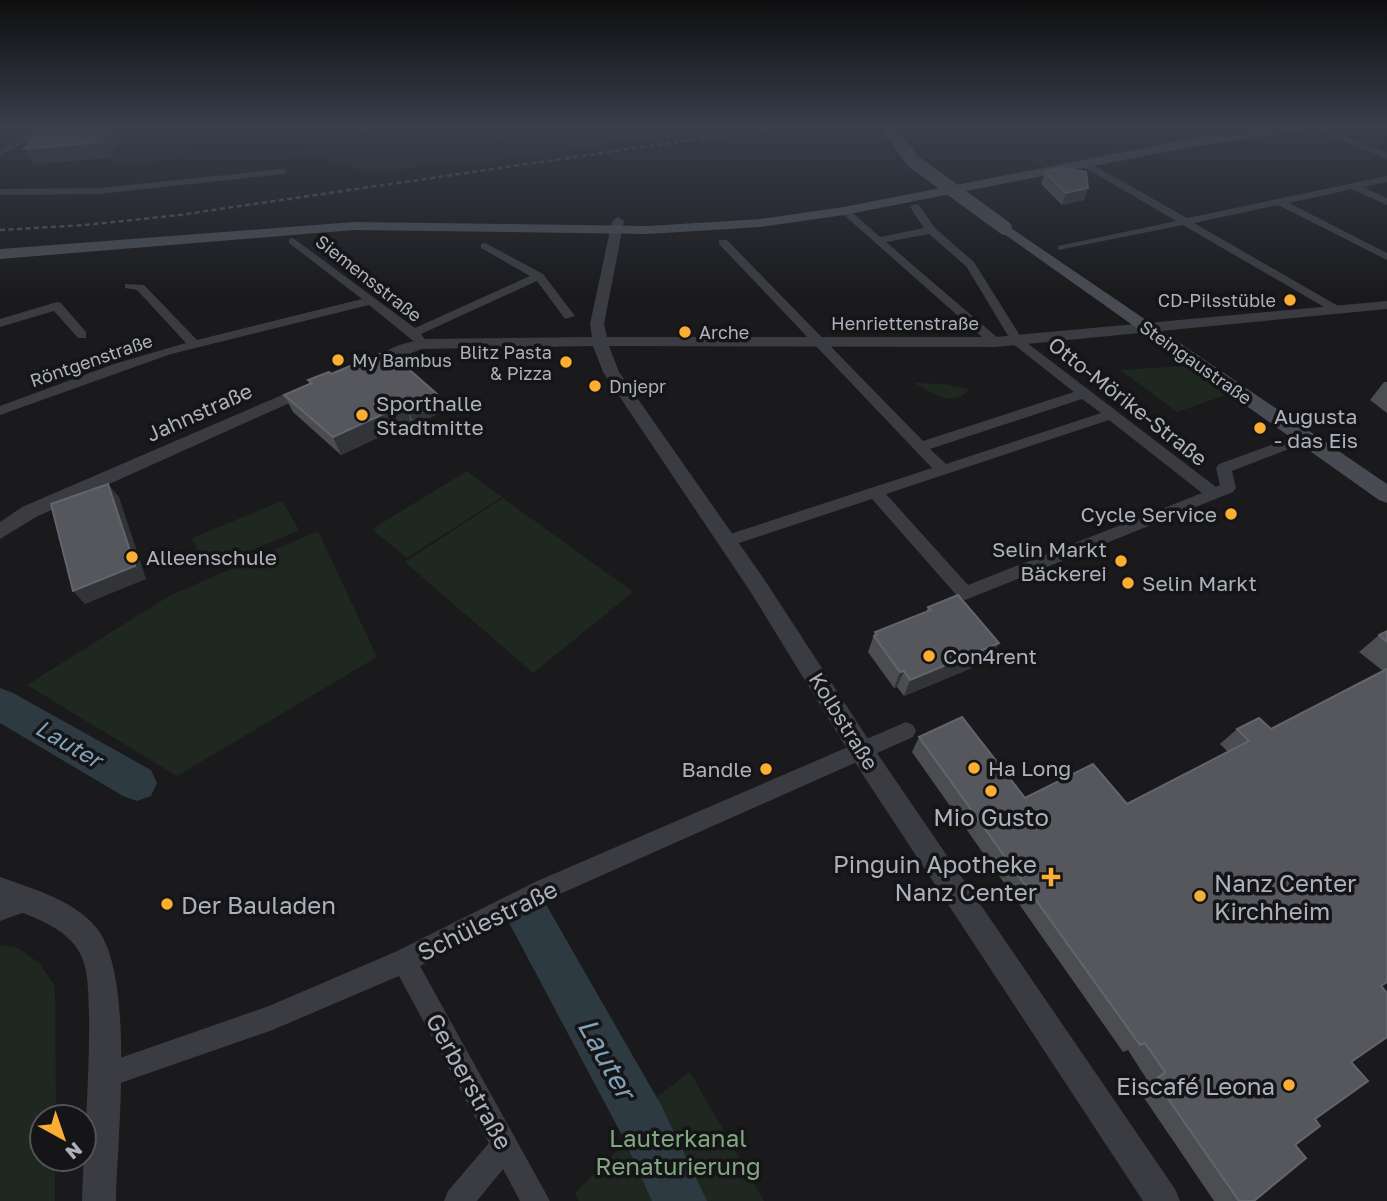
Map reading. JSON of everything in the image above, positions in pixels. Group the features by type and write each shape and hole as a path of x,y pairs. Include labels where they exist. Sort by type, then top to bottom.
{"main road":[{"name":"Steingaustraße","path":"941,182 1387,495"},
{"path":"0,247 58,245 352,220 698,228 801,218 988,182"},
{"path":"0,254 354,226 617,225"}],"street":[{"path":"0,192 99,191 185,182"},
{"path":"1117,182 1336,310"},
{"path":"1062,248 1189,223 1370,182"},
{"path":"1353,186 1387,202"},
{"path":"1281,203 1387,257"},
{"name":"Otto-Mörike-Straße","path":"915,207 931,230 970,264 1017,341 1214,494"},
{"path":"849,215 995,342"},
{"name":"Kolbstraße","path":"617,225 597,324 603,357 630,401 727,541 1002,965 1041,1017 1163,1201"},
{"path":"879,240 931,230"},
{"name":"Siemensstraße","path":"293,241 418,338"},
{"path":"723,242 820,342 824,351 944,471"},
{"path":"485,246 539,276 569,316"},
{"name":"Jahnstraße","path":"0,532 29,512 404,348 418,338 539,276"},
{"name":"Röntgenstraße","path":"129,286 140,286 194,344"},
{"name":"Röntgenstraße","path":"0,411 126,363 194,344 333,314 372,300"},
{"name":"Henriettenstraße","path":"418,338 995,342 1387,305"},
{"path":"0,323 57,306 82,335"},
{"path":"920,447 1083,394"},
{"path":"727,541 1110,415"},
{"path":"876,493 965,593 1228,488 1224,468 1304,438"},
{"name":"Schülestraße","path":"106,1075 270,1018 404,961 544,890 906,731"},
{"path":"0,891 28,900 80,929 91,943 103,981 106,1075 99,1201"},
{"path":"0,909 28,900"},
{"name":"Gerberstraße","path":"404,961 536,1201"},
{"path":"458,1201 505,1146"}],"green space":[{"path":"1185,366 1226,395 1177,412 1120,370"},
{"path":"915,383 969,389 963,395 949,399 935,395"},
{"path":"467,471 502,497 407,558 372,529"},
{"path":"503,498 633,592 533,673 405,562"},
{"path":"282,501 299,530 206,570 192,538"},
{"path":"318,531 377,657 177,776 27,685 169,596"},
{"path":"0,945 18,948 39,963 55,986 56,1103 28,1103 28,1173 55,1173 55,1201 0,1201"},
{"name":"Lauterkanal Renaturierung","path":"690,1072 764,1201 579,1201 575,1193 629,1138 649,1103"}],"building":[{"path":"1055,182 1087,182 1088,188 1066,193"},
{"name":"Sporthalle Stadtmitte","path":"382,353 389,360 395,357 437,394 408,408 405,404 333,437 284,395 312,383 308,380 329,372 331,374"},
{"name":"Alleenschule","path":"108,484 135,566 73,591 51,504"},
{"name":"Con4rent","path":"958,595 999,643 910,680 904,671 900,672 874,636 877,634 875,632 931,610 928,607"},
{"path":"1387,631 1387,642 1379,635"},
{"name":"Nanz Center Kirchheim","path":"1387,669 1387,982 1381,986 1387,993 1387,1037 1351,1062 1368,1081 1315,1119 1320,1126 1295,1145 1306,1158 1254,1201 1239,1201 1155,1080 1165,1072 1145,1043 1140,1045 919,737 962,717 1025,798 1093,764 1127,804 1249,741 1237,729 1259,718 1271,729"}],"waterway":[{"name":"Lauter","path":"0,704 137,783"},
{"name":"Lauter","path":"528,917 643,1123 680,1201"}],"railway":[{"path":"0,230 85,225 179,215 404,182"}],"place":[{"name":"CD-Pilsstüble","path":"1290,300"},
{"name":"Arche","path":"685,332"},
{"name":"My Bambus","path":"338,360"},
{"name":"Blitz Pasta & Pizza","path":"566,362"},
{"name":"Dnjepr","path":"595,386"},
{"name":"Sporthalle Stadtmitte","path":"362,415"},
{"name":"Augusta - das Eis","path":"1260,428"},
{"name":"Cycle Service","path":"1231,514"},
{"name":"Alleenschule","path":"132,557"},
{"name":"Selin Markt Bäckerei","path":"1121,561"},
{"name":"Selin Markt","path":"1128,583"},
{"name":"Con4rent","path":"929,656"},
{"name":"Ha Long","path":"974,768"},
{"name":"Bandle","path":"766,769"},
{"name":"Mio Gusto","path":"991,791"},
{"name":"Pinguin Apotheke Nanz Center","path":"1051,877"},
{"name":"Nanz Center Kirchheim","path":"1200,896"},
{"name":"Der Bauladen","path":"167,904"},
{"name":"Eiscafé Leona","path":"1289,1085"}]}
